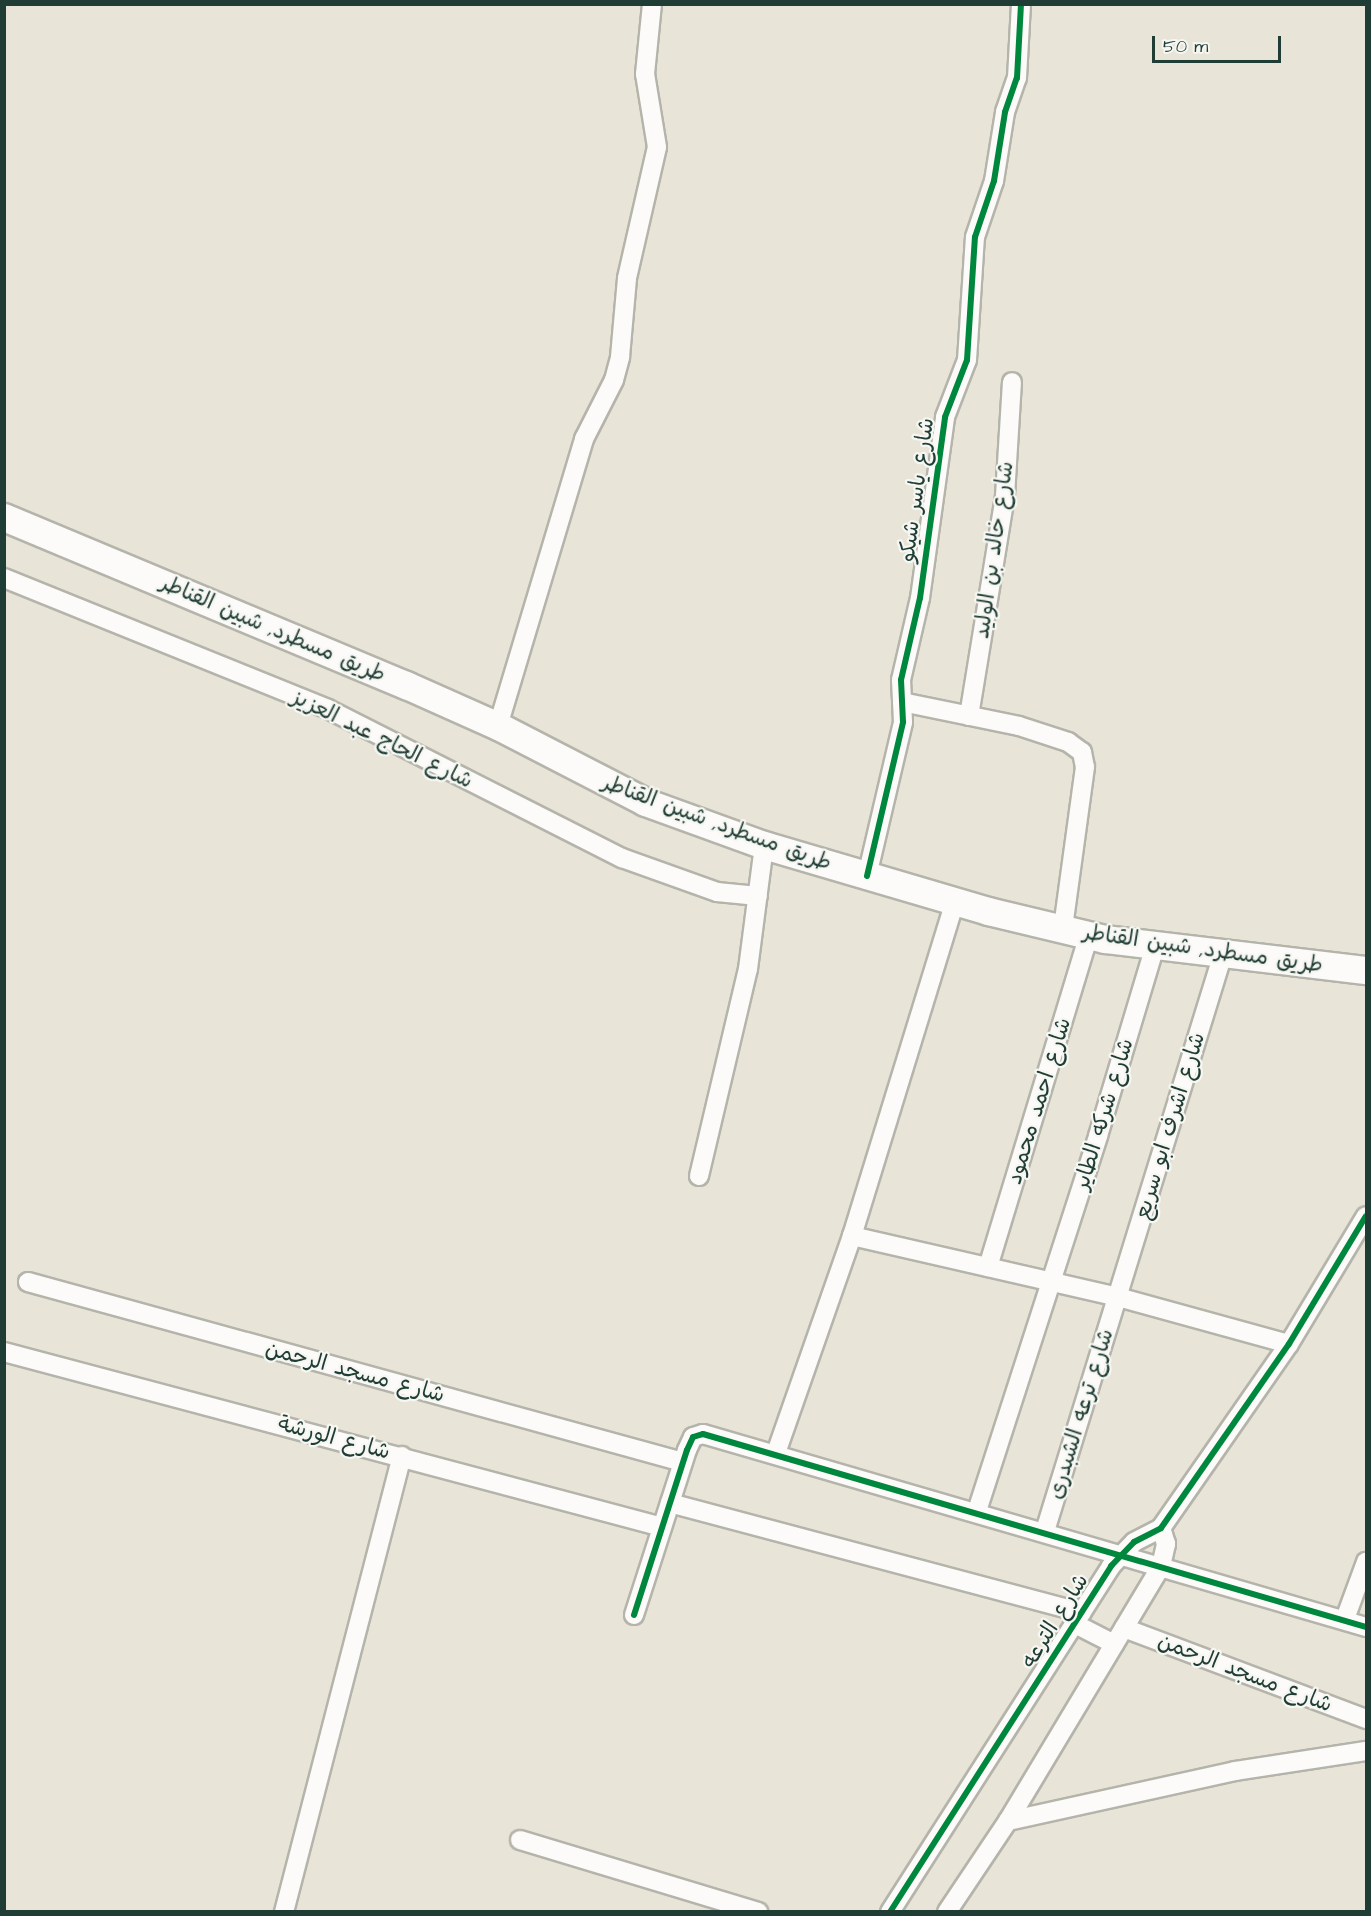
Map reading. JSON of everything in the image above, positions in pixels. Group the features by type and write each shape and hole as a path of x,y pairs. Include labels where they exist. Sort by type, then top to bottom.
{"main road":[{"name":"طريق مسطرد, شبين القناطر","path":"4,517 498,726 645,802 764,851 1089,935 1155,946 1366,970"}],"street":[{"path":"498,726 584,439 614,380 620,357 627,278 657,147 645,74 652,4"},
{"name":"شارع ياسر شيكو","path":"867,876 903,722 901,680 920,598 945,417 967,360 975,237 994,181 1005,112 1018,72 1021,4"},
{"name":"شارع خالد بن الوليد","path":"969,716 997,555 1012,382"},
{"name":"شارع الحاج عبد العزيز","path":"4,578 328,709 622,858 717,892 759,890"},
{"path":"902,702 1019,726 1068,742 1082,752 1085,767 1063,928"},
{"path":"699,1176 748,969 764,851"},
{"path":"776,1453 852,1236 955,901"},
{"name":"شارع احمد محمود","path":"988,1267 1089,935"},
{"name":"شارع شركه الطاير","path":"977,1511 1155,946"},
{"name":"شارع اشرف ابو سريع","path":"1118,1297 1223,954"},
{"name":"شارع الترعه","path":"890,1911 1078,1619 1134,1542 1161,1528 1289,1344 1366,1216"},
{"path":"852,1236 1118,1297 1289,1344"},
{"name":"شارع مسجد الرحمن","path":"27,1282 683,1462"},
{"name":"شارع ترعه الشبدرى","path":"1045,1531 1118,1297"},
{"name":"شارع الورشة","path":"4,1352 662,1527"},
{"path":"634,1615 683,1462 693,1437 703,1434 977,1511 1366,1627"},
{"path":"284,1911 402,1456"},
{"path":"670,1503 1078,1619 1114,1644"},
{"path":"947,1911 1008,1821 1161,1566 1166,1544 1161,1528"},
{"path":"1345,1619 1366,1562"},
{"name":"شارع مسجد الرحمن","path":"1124,1628 1366,1719"},
{"path":"1008,1821 1235,1771 1365,1752"},
{"path":"520,1840 758,1911"}],"cycle path":[{"path":"867,876 903,722 901,680 920,598 945,417 967,360 975,237 994,181 1005,112 1017,78 1021,4"},
{"path":"890,1912 1111,1566 1134,1542 1161,1528 1289,1344 1366,1216"},
{"path":"634,1615 687,1450 693,1437 703,1434 1366,1627"}]}
